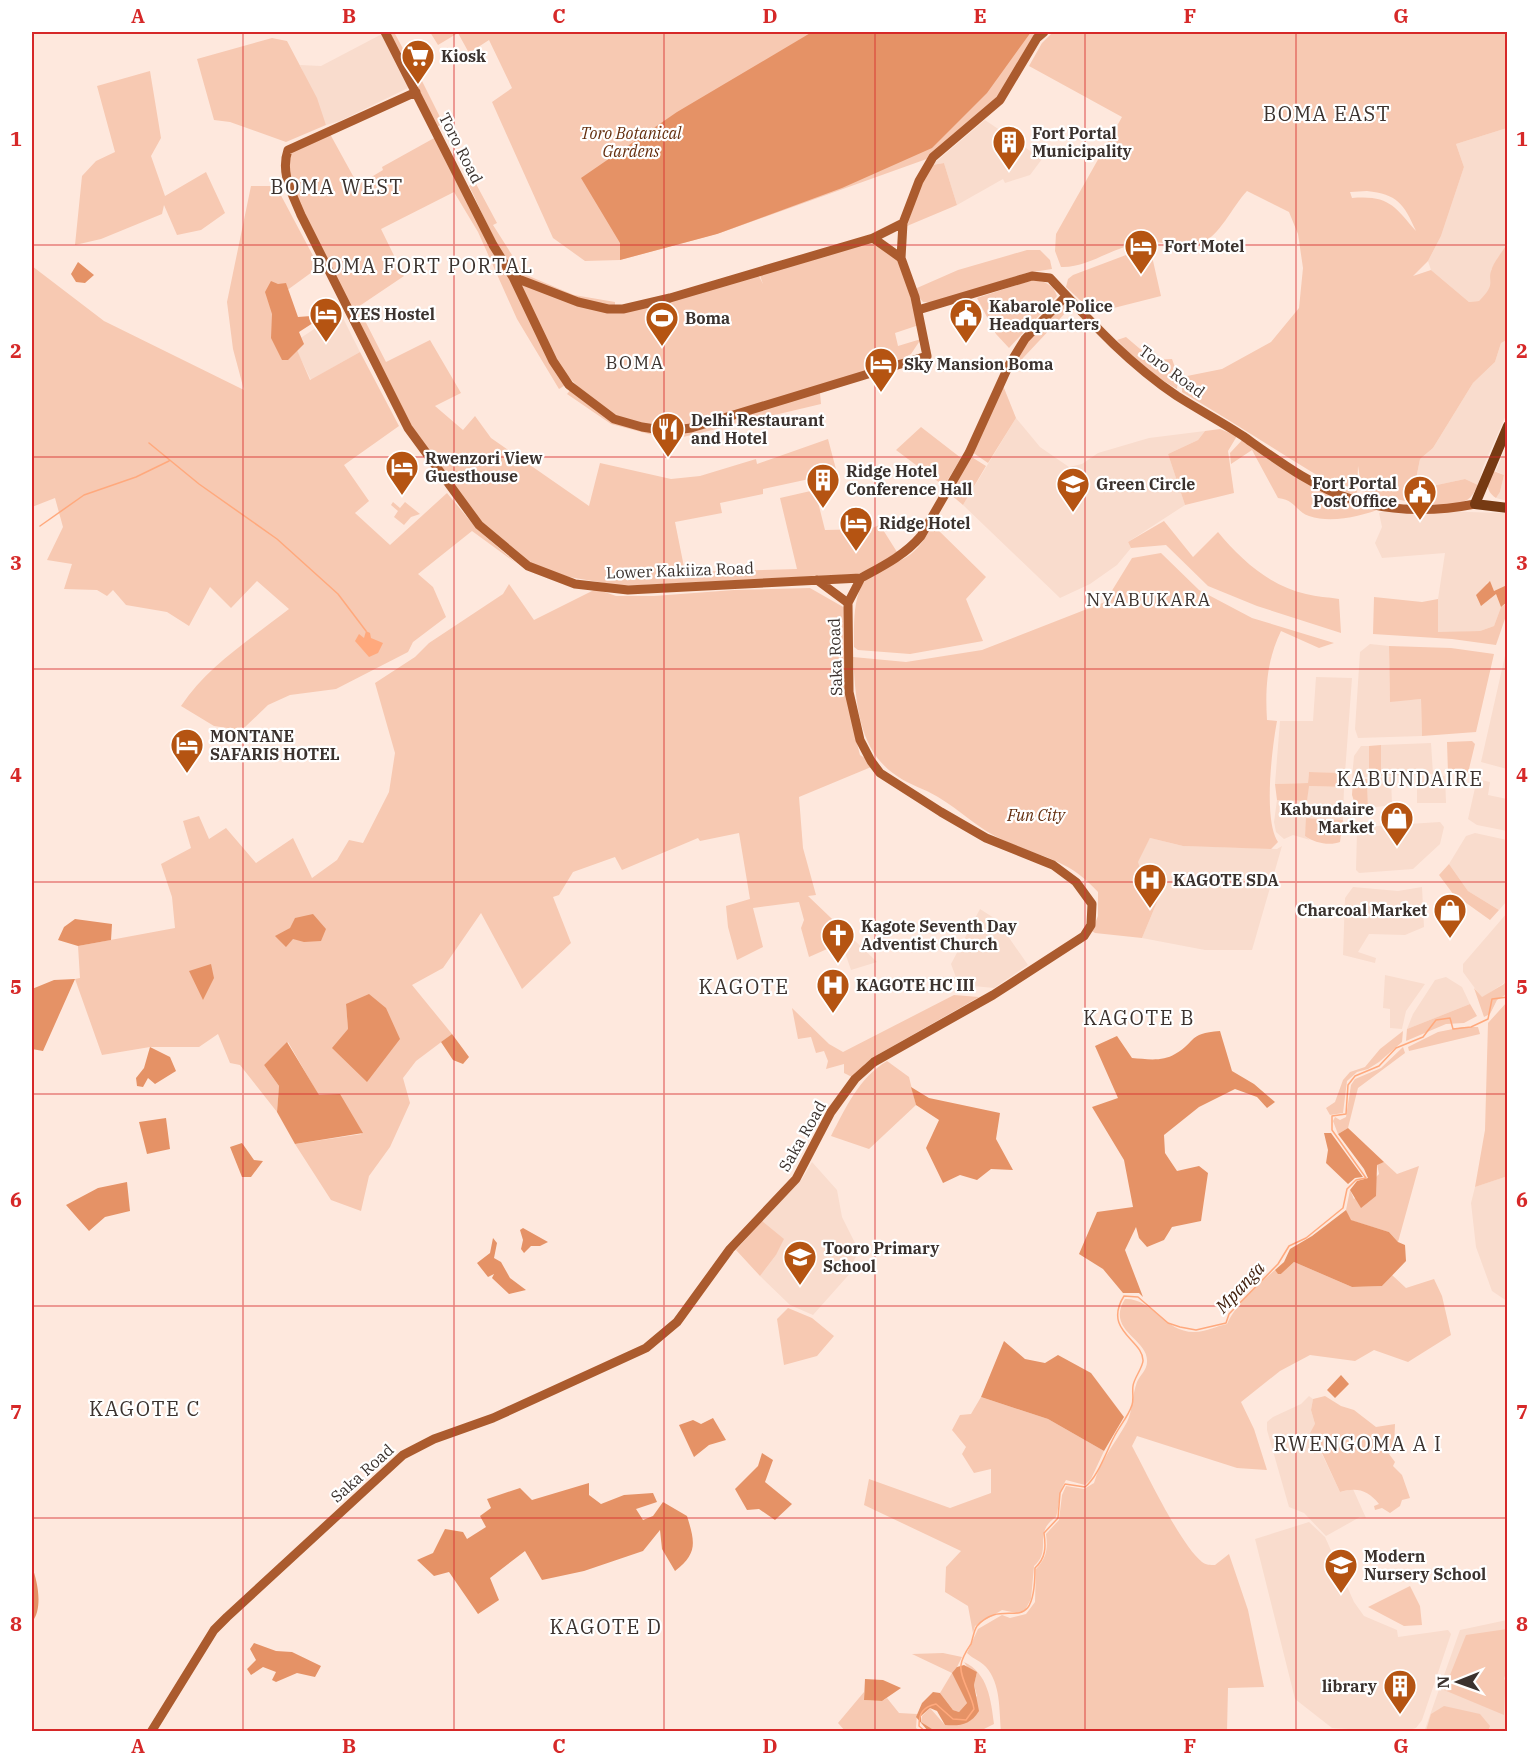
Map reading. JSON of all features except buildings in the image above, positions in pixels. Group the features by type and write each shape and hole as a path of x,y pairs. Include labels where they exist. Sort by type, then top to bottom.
{"highway":[{"path":"1508,426 1475,504 1508,508"}],"main road":[{"name":"Toro Road","path":"385,32 493,246 513,277 549,353 569,386 614,419 668,431 730,418 927,356 918,310 1032,276 1050,278 1065,297 1108,340 1176,395 1313,481 1352,500 1387,507 1424,511 1475,504"},
{"path":"918,310 901,258 903,223 919,181 933,157 1000,100 1037,38 1044,32"},
{"name":"Lower Kakiiza Road","path":"416,92 288,150 284,171 301,215 408,428 479,525 528,566 575,584 628,590 861,578 912,547 921,536 969,453 1009,365 1025,339 1065,297"},
{"path":"513,277 578,302 608,309 623,309 670,298 873,238 903,223"},
{"path":"873,238 901,258"},
{"name":"Saka Road","path":"151,1731 214,1630 395,1462 434,1438 535,1400 646,1348 657,1340 693,1302 730,1249 796,1179 831,1112 855,1078 874,1062 993,995 1084,936 1088,930 1092,904 1076,882 1053,865 987,838 941,812 880,773 871,761 860,740 849,692 848,603 861,578"},
{"path":"817,580 848,603"}],"shaded area":[{"name":"Toro Botanical Gardens","path":"812,32 1031,32 987,93 932,148 842,188 717,234 620,260 620,243 581,178 677,112"},
{"path":"382,34 410,87 340,121 326,125 300,65 321,66"},
{"path":"985,120 1042,159 1030,175 1005,183 1003,179 957,205 944,163 932,165"},
{"path":"1507,128 1507,243 1491,270 1490,291 1479,301 1469,302 1431,270 1428,261 1441,236 1464,167 1456,144"},
{"path":"78,262 94,275 85,283 76,282 71,274"},
{"path":"271,281 278,284 286,283 298,317 311,316 313,323 299,332 304,344 288,360 282,360 271,338 272,314 265,292"},
{"path":"340,312 360,352 311,380 293,343"},
{"path":"1507,340 1507,413 1483,467 1478,485 1465,479 1418,489 1417,474 1420,459 1433,448 1473,383 1495,362 1501,343"},
{"name":"Green Circle","path":"1016,418 1040,447 1069,467 1082,464 1098,453 1149,438 1205,431 1198,440 1168,454 1185,505 1128,542 1131,548 1117,565 1090,584 1060,598 963,505"},
{"path":"1507,444 1507,501 1496,498 1500,492 1504,475 1496,471"},
{"path":"1387,510 1507,513 1507,585 1494,591 1490,582 1486,583 1496,594 1501,607 1494,626 1480,631 1438,633 1438,599 1445,553 1382,558 1375,543 1382,527 1379,513"},
{"path":"1490,581 1494,591 1507,585 1507,602 1501,607 1496,594 1481,606 1476,595"},
{"path":"366,631 370,633 371,638 383,643 378,653 369,657 355,641 359,634 364,638"},
{"path":"1370,644 1389,646 1390,701 1421,699 1422,736 1358,738 1355,729 1360,652"},
{"path":"1507,647 1507,769 1481,762"},
{"path":"1316,677 1352,678 1345,773 1309,772 1308,783 1275,784 1280,721 1313,721"},
{"path":"1431,743 1433,774 1381,776 1381,745"},
{"path":"1361,746 1369,746 1369,777 1352,778 1354,756"},
{"path":"1417,776 1445,776 1446,803 1417,803"},
{"path":"1391,777 1392,805 1368,808 1367,779"},
{"path":"1477,779 1490,782 1488,795 1507,799 1507,831 1477,825 1468,819"},
{"path":"1308,786 1344,787 1343,820 1307,818 1305,836 1310,840 1293,835 1284,839 1276,832 1274,822 1277,800 1307,801"},
{"name":"Kabundaire Market","path":"1440,822 1444,827 1440,844 1413,869 1359,873 1356,870 1357,831 1362,827"},
{"path":"1475,833 1507,840 1507,901 1499,910 1468,891 1449,864 1466,836"},
{"path":"1150,838 1183,846 1277,849 1282,846 1252,950 1205,950 1142,938 1162,890 1144,881 1137,862"},
{"path":"1353,887 1398,891 1422,887 1424,927 1405,935 1369,934 1358,952 1376,958 1375,963 1343,955 1345,898"},
{"path":"980,909 1008,927 1005,932 1028,965 994,988 963,985 957,980 951,964"},
{"path":"1507,913 1507,978 1504,983 1482,998 1463,972 1463,964"},
{"path":"313,914 326,929 321,941 304,942 293,939 286,947 275,936 290,928 295,918"},
{"path":"75,919 112,924 111,940 78,946 58,940 64,927"},
{"path":"852,938 877,962 851,970 842,944"},
{"path":"211,964 214,978 203,1000 189,971"},
{"path":"1385,975 1425,984 1406,1011 1402,1029 1390,1028 1390,1009 1383,1008"},
{"path":"1446,977 1462,987 1470,1004 1407,1029 1413,1014 1435,980"},
{"path":"75,979 43,1051 32,1049 32,989 54,980"},
{"path":"369,994 386,1008 400,1039 367,1082 332,1048 348,1029 346,1004"},
{"path":"1220,1031 1232,1071 1254,1084 1275,1102 1267,1108 1257,1097 1235,1089 1199,1107 1164,1135 1165,1153 1177,1171 1199,1166 1208,1173 1201,1221 1172,1227 1164,1240 1147,1247 1139,1238 1136,1227 1125,1250 1143,1297 1139,1293 1123,1293 1103,1269 1079,1254 1097,1212 1133,1207 1124,1160 1092,1107 1118,1098 1095,1046 1117,1036 1132,1058 1159,1059 1175,1054 1197,1036"},
{"path":"452,1034 469,1057 463,1064 453,1060 441,1042"},
{"path":"287,1042 319,1095 340,1094 363,1133 295,1144 277,1112 279,1086 264,1065"},
{"path":"150,1047 170,1057 176,1071 155,1084 148,1078 143,1087 137,1086 136,1078 144,1068"},
{"path":"911,1087 929,1098 1000,1113 996,1139 1013,1170 991,1169 977,1180 960,1175 943,1183 926,1148 939,1120 916,1105"},
{"path":"166,1118 170,1149 147,1154 139,1122"},
{"path":"1348,1128 1384,1162 1377,1165 1376,1196 1361,1208 1350,1190 1357,1181 1368,1178 1338,1134"},
{"path":"1324,1133 1331,1133 1363,1177 1355,1178 1348,1184 1326,1163 1328,1150"},
{"path":"242,1143 254,1160 263,1161 251,1177 242,1177 230,1147"},
{"path":"812,1162 837,1190 842,1217 859,1251 853,1262 853,1270 813,1315 790,1305 760,1276 776,1255 762,1221 802,1179"},
{"path":"1505,1177 1508,1185 1507,1301 1492,1291 1476,1247 1471,1203 1475,1187"},
{"path":"127,1182 130,1211 105,1217 89,1231 66,1205 98,1188"},
{"path":"1346,1210 1351,1220 1389,1232 1398,1242 1405,1245 1406,1261 1382,1286 1352,1287 1294,1262 1278,1274 1275,1270 1284,1262 1290,1249 1312,1236"},
{"path":"523,1228 548,1242 540,1246 531,1246 524,1253 521,1249 523,1240 520,1230"},
{"path":"493,1238 497,1243 494,1258 501,1262 510,1278 526,1290 509,1294 492,1278 494,1274 488,1277 477,1263 490,1253"},
{"path":"1004,1341 1025,1359 1045,1363 1058,1355 1091,1373 1124,1417 1104,1451 1048,1419 981,1397"},
{"path":"1341,1375 1349,1384 1335,1398 1327,1390"},
{"path":"1309,1396 1313,1399 1311,1410 1315,1424 1315,1454 1321,1452 1340,1492 1353,1489 1366,1518 1360,1517 1326,1536 1304,1513 1289,1507 1267,1430 1267,1422 1273,1417 1301,1404"},
{"path":"713,1418 726,1440 709,1445 694,1457 679,1425 693,1420 701,1424"},
{"path":"762,1453 773,1460 765,1482 792,1504 775,1520 759,1509 747,1510 735,1489 758,1466"},
{"path":"589,1483 589,1495 601,1504 624,1495 653,1493 657,1502 636,1509 643,1520 653,1516 663,1502 687,1516 693,1540 688,1558 675,1571 662,1549 660,1530 643,1551 584,1571 542,1580 525,1551 490,1578 499,1600 478,1614 449,1572 434,1576 417,1560 433,1553 445,1529 463,1532 467,1539 486,1527 480,1516 491,1508 487,1499 520,1488 532,1500"},
{"path":"1309,1522 1325,1537 1354,1602 1364,1616 1397,1630 1398,1637 1448,1630 1451,1634 1422,1720 1416,1728 1401,1732 1332,1728 1295,1699 1255,1539"},
{"path":"32,1567 38,1588 38,1603 32,1622"},
{"path":"1507,1620 1507,1731 1424,1732 1460,1630"},
{"path":"254,1643 276,1651 292,1652 321,1666 315,1677 297,1673 276,1682 272,1680 276,1672 263,1667 251,1675 247,1669 256,1660 250,1649"},
{"path":"964,1665 977,1672 974,1685 979,1711 965,1724 945,1725 937,1711 930,1708 921,1716 921,1722 935,1731 928,1731 916,1717 922,1703 933,1692 940,1693 953,1710 959,1712 967,1703 952,1673 957,1667"},
{"path":"865,1679 883,1680 901,1688 882,1701 864,1700"}],"green space":[{"path":"388,32 394,32 414,69 418,69 443,123 437,127"},
{"name":"Toro Botanical Gardens","path":"430,32 1039,32 1000,99 935,156 720,233 620,260 585,261 553,238 492,102 512,88 489,40 469,53 458,33 438,45"},
{"path":"1053,32 1507,32 1507,128 1456,144 1464,167 1441,236 1428,261 1413,276 1431,270 1469,302 1479,301 1490,286 1490,273 1507,243 1507,340 1501,343 1495,362 1473,383 1433,448 1420,459 1417,474 1418,489 1465,479 1478,485 1467,500 1457,504 1430,504 1362,491 1358,466 1357,498 1182,392 1182,377 1222,369 1271,342 1299,308 1303,268 1298,234 1289,212 1247,191 1214,235 1199,245 1189,247 1168,243 1142,244 1126,247 1080,264 1061,267 1055,251 1056,234 1122,117 1029,66 1042,43","holes":["1350,192 1377,192 1398,202 1408,214 1416,231 1390,204 1375,198 1352,198"]},
{"path":"272,38 287,41 317,98 326,125 286,142 230,122 214,120 197,59"},
{"path":"150,71 161,138 151,156 165,196 206,172 225,213 201,230 177,235 164,205 162,214 101,239 75,245 82,176 96,161 115,152 97,86"},
{"path":"330,134 358,185 383,170 382,167 436,137 567,384 559,389 517,319 478,232 454,192 381,229 404,276 358,307 386,362 430,340 461,393 435,406 463,430 475,416 491,438 589,506 600,463 671,479 700,476 756,459 757,464 828,439 837,473 763,489 763,494 720,503 722,513 675,522 685,572 797,569 780,498 815,490 825,530 869,529 880,525 897,552 873,568 858,574 622,586 569,577 530,564 483,523 460,498 406,420 303,215 288,172 291,153"},
{"path":"944,163 957,205 907,226 922,180 932,165"},
{"path":"475,182 497,223 493,225 524,274 574,295 615,302 615,307 548,289 524,278 516,271 496,241 469,186"},
{"path":"251,186 276,186 319,267 275,299 310,380 360,352 399,426 344,465 369,501 355,513 390,545 447,493 477,529 516,563 472,531 418,574 433,587 446,617 413,642 408,652 336,689 290,695 268,705 245,727 234,729 214,726 181,706 217,665 289,609 257,581 231,608 210,587 189,626 167,612 126,605 113,590 107,596 97,590 64,589 72,564 47,560 63,527 55,498 32,507 32,266 104,321 244,390 233,349 227,302"},
{"name":"Boma","path":"865,241 882,243 899,259 919,325 895,333 898,346 921,339 911,354 886,367 692,427 666,429 615,417 598,407 555,363 519,280 608,309 757,272 763,284 759,273"},
{"path":"1027,250 1040,250 1050,260 1052,269 1026,273 934,303 923,302 916,294 917,288 958,270"},
{"path":"1134,252 1151,252 1161,296 1094,313 1066,287 1068,279 1073,275"},
{"path":"1032,280 1048,284 1057,296 1009,348 996,334 977,298"},
{"path":"1064,303 1069,309 1008,374 1025,344"},
{"path":"1126,337 1153,360 1172,359 1178,376 1177,389 1144,369 1117,340"},
{"path":"1002,383 1016,418 988,463 972,452"},
{"path":"571,389 593,408 669,433 820,393 821,404 683,437 660,437 611,424 567,394"},
{"path":"921,427 961,458 944,486 896,450"},
{"path":"1220,429 1237,436 1228,451 1234,493 1185,505 1168,454 1198,440 1205,431"},
{"path":"1245,437 1329,486 1383,508 1337,519 1318,518 1305,514 1289,501 1278,498 1252,450 1231,464 1230,453"},
{"path":"970,456 986,466 963,505 950,494"},
{"path":"1491,470 1504,475 1500,492 1496,498 1488,489"},
{"path":"393,502 400,508 405,502 420,514 411,517 404,525 394,517 398,511 391,505"},
{"path":"1164,521 1193,557 1218,532 1246,562 1280,585 1310,595 1339,599 1341,633 1257,606 1208,586 1166,545 1131,548 1128,542"},
{"path":"933,525 986,577 966,599 983,641 910,654 858,650 854,647 854,624 855,608 861,587 870,576 911,554 921,544"},
{"name":"Fun City","path":"1161,553 1199,590 1252,618 1334,643 1319,648 1281,631 1276,642 1268,674 1266,708 1267,720 1277,721 1271,765 1270,801 1273,832 1278,842 1271,849 1183,846 1150,838 1138,862 1144,881 1162,890 1142,938 1095,933 1092,931 1098,916 1098,892 1076,872 1054,860 995,836 933,794 897,776 884,765 866,738 861,723 853,657 906,662 982,650 1105,602 1132,558"},
{"path":"509,584 534,620 596,589 616,596 654,596 734,590 810,588 845,608 845,664 852,719 860,755 876,765 799,797 803,848 816,895 808,896 852,938 809,957 801,928 804,920 799,902 753,908 763,947 737,960 728,927 726,906 750,899 739,833 700,841 698,838 622,870 615,857 573,872 559,895 553,897 571,943 522,989 481,913 443,968 412,985 452,1034 416,1061 403,1078 410,1103 390,1147 369,1176 361,1211 331,1200 295,1144 362,1134 319,1096 288,1042 264,1065 279,1086 277,1112 240,1065 230,1063 218,1034 199,1047 150,1047 102,1055 75,979 80,978 78,946 175,928 172,897 161,864 191,848 183,821 199,816 209,839 226,828 256,863 293,838 312,878 337,860 349,840 363,843 389,792 395,753 375,683 415,657 429,643 503,594","holes":["346,1004 399,1039 348,1029"]},
{"path":"1374,597 1422,602 1438,599 1438,632 1480,631 1494,626 1501,607 1507,603 1507,613 1496,645 1452,639 1373,634"},
{"path":"1389,646 1451,648 1494,654 1476,732 1422,736 1421,699 1390,702"},
{"path":"1472,741 1475,744 1468,773 1448,773 1447,742"},
{"path":"1381,745 1381,776 1369,777 1369,746"},
{"path":"1309,772 1345,773 1344,787 1309,786 1307,801 1277,800 1275,784 1308,783"},
{"path":"1367,779 1368,808 1356,807 1352,795 1353,780"},
{"path":"1306,818 1343,820 1340,842 1322,843 1305,836"},
{"path":"1449,864 1468,891 1499,910 1490,920 1462,900 1459,902 1439,875"},
{"path":"1507,978 1507,994 1497,1000 1490,1014 1484,1017 1474,988 1482,997 1504,984"},
{"path":"954,995 979,997 879,1054 865,1064 854,1078 844,1073 844,1064 826,1069 828,1061 824,1051 816,1053 811,1037 798,1039 792,1008 829,1044 843,1052"},
{"path":"1507,1002 1507,1185 1505,1177 1475,1187 1485,1130 1488,1023"},
{"path":"1470,1004 1477,1016 1464,1023 1446,1024 1406,1041 1407,1029"},
{"path":"1463,1027 1478,1027 1480,1034 1409,1051 1408,1047 1438,1032"},
{"path":"1403,1031 1402,1042 1379,1062 1368,1069 1357,1072 1347,1081 1343,1113 1330,1115 1326,1108 1335,1102 1343,1080 1350,1072 1365,1067 1380,1049"},
{"path":"1403,1047 1405,1053 1358,1088 1348,1128 1338,1134 1333,1121 1335,1117 1340,1120 1346,1117 1351,1085 1355,1079 1381,1068"},
{"path":"887,1061 909,1077 916,1105 869,1149 831,1136 861,1085"},
{"path":"1384,1162 1397,1174 1419,1166 1398,1242 1389,1232 1350,1220 1346,1210 1350,1190 1354,1199 1379,1174 1377,1164"},
{"path":"762,1221 784,1239 776,1255 760,1276 736,1250"},
{"path":"1294,1262 1352,1287 1382,1286 1392,1275 1406,1288 1434,1279 1442,1296 1451,1335 1408,1362 1374,1350 1355,1361 1310,1355 1280,1371 1241,1402 1254,1429 1267,1470 1237,1468 1137,1436 1132,1446 1164,1508 1193,1553 1202,1562 1211,1565 1215,1565 1229,1554 1248,1610 1264,1687 1228,1688 1227,1731 1001,1731 997,1689 991,1674 984,1665 967,1653 978,1629 1002,1615 1010,1618 1026,1614 1035,1602 1036,1569 1046,1553 1046,1534 1059,1520 1062,1495 1066,1486 1084,1489 1094,1483 1104,1459 1127,1422 1137,1382 1147,1362 1142,1347 1129,1334 1120,1319 1120,1310 1125,1299 1144,1304 1175,1327 1185,1331 1203,1331 1227,1324 1242,1302 1262,1282 1275,1270 1281,1274"},
{"path":"788,1308 812,1318 834,1336 817,1356 784,1365 777,1319"},
{"path":"1325,1396 1341,1406 1354,1410 1376,1427 1395,1424 1394,1448 1389,1454 1395,1462 1393,1466 1402,1475 1410,1498 1402,1500 1400,1506 1390,1513 1382,1508 1375,1510 1374,1506 1379,1504 1362,1491 1340,1492 1322,1453 1314,1454 1309,1435 1315,1424 1311,1410 1313,1399"},
{"path":"981,1397 1048,1419 1104,1451 1091,1479 1085,1485 1066,1480 1063,1485 1056,1517 1045,1529 1042,1554 1034,1566 1031,1599 1025,1610 1017,1613 1002,1610 975,1626 973,1633 968,1606 945,1592 946,1567 961,1551 864,1505 869,1479 950,1508 991,1493 991,1469 974,1473 962,1454 966,1447 952,1430 960,1415 971,1414"},
{"path":"1410,1586 1420,1606 1422,1625 1404,1626 1368,1607"},
{"path":"1507,1629 1507,1669 1504,1679 1507,1682 1508,1692 1505,1692 1504,1715 1444,1690 1466,1635"},
{"path":"943,1653 962,1657 957,1667 967,1703 959,1712 953,1710 940,1693 952,1673 912,1654"},
{"path":"964,1662 972,1667 977,1672 968,1668"},
{"path":"977,1672 990,1697 994,1724 980,1731 935,1732 921,1722 922,1716 930,1708 945,1725 977,1696 974,1685"},
{"path":"864,1692 864,1700 882,1701 887,1698 899,1713 917,1714 916,1728 920,1731 845,1731 838,1723"},
{"path":"1444,1706 1480,1714 1490,1726 1488,1731 1426,1731 1431,1714"}],"waterway":[{"path":"149,443 199,484 277,539 338,594 366,631"},
{"path":"40,526 84,495 136,477 169,461"},
{"name":"Mpanga","path":"926,1732 919,1726 919,1721 921,1714 928,1707 936,1704 953,1719 966,1720 974,1709 962,1675 961,1665 977,1626 988,1617 1024,1611 1030,1604 1034,1591 1035,1568 1044,1552 1044,1533 1058,1518 1060,1493 1065,1484 1085,1487 1090,1483 1133,1403 1134,1383 1143,1361 1142,1354 1126,1334 1118,1318 1124,1296 1138,1297 1168,1323 1180,1327 1196,1330 1226,1323 1229,1314 1278,1264 1289,1246 1306,1238 1343,1208 1347,1189 1356,1180 1366,1178 1332,1130 1332,1116 1346,1114 1348,1085 1355,1076 1379,1066 1396,1048 1423,1037 1436,1020 1450,1018 1453,1029 1471,1027 1488,1019 1492,999 1508,997"}],"place":[{"name":"Kiosk","path":"418,85"},
{"name":"Fort Portal Municipality","path":"1009,171"},
{"name":"Fort Motel","path":"1141,275"},
{"name":"YES Hostel","path":"326,343"},
{"name":"Kabarole Police Headquarters","path":"966,344"},
{"name":"Boma","path":"662,347"},
{"name":"Sky Mansion Boma","path":"881,393"},
{"name":"Delhi Restaurant and Hotel","path":"668,458"},
{"name":"Rwenzori View Guesthouse","path":"402,496"},
{"name":"Ridge Hotel Conference Hall","path":"823,509"},
{"name":"Green Circle","path":"1073,513"},
{"name":"Fort Portal Post Office","path":"1420,521"},
{"name":"Ridge Hotel","path":"856,552"},
{"name":"MONTANE SAFARIS HOTEL","path":"187,774"},
{"name":"Kabundaire Market","path":"1397,847"},
{"name":"KAGOTE SDA","path":"1150,909"},
{"name":"Charcoal Market","path":"1450,939"},
{"name":"Kagote Seventh Day Adventist Church","path":"838,964"},
{"name":"KAGOTE HC III","path":"833,1014"},
{"name":"Tooro Primary School","path":"800,1286"},
{"name":"Modern Nursery School","path":"1341,1594"},
{"name":"library","path":"1400,1715"}],"district":[{"name":"BOMA EAST","path":"1327,113"},
{"name":"BOMA WEST","path":"337,186"},
{"name":"BOMA FORT PORTAL","path":"423,265"},
{"name":"BOMA","path":"635,362"},
{"name":"NYABUKARA","path":"1149,599"},
{"name":"KABUNDAIRE","path":"1410,778"},
{"name":"KAGOTE","path":"744,986"},
{"name":"KAGOTE B","path":"1139,1017"},
{"name":"KAGOTE C","path":"145,1408"},
{"name":"RWENGOMA A I","path":"1358,1443"},
{"name":"KAGOTE D","path":"606,1626"}]}
